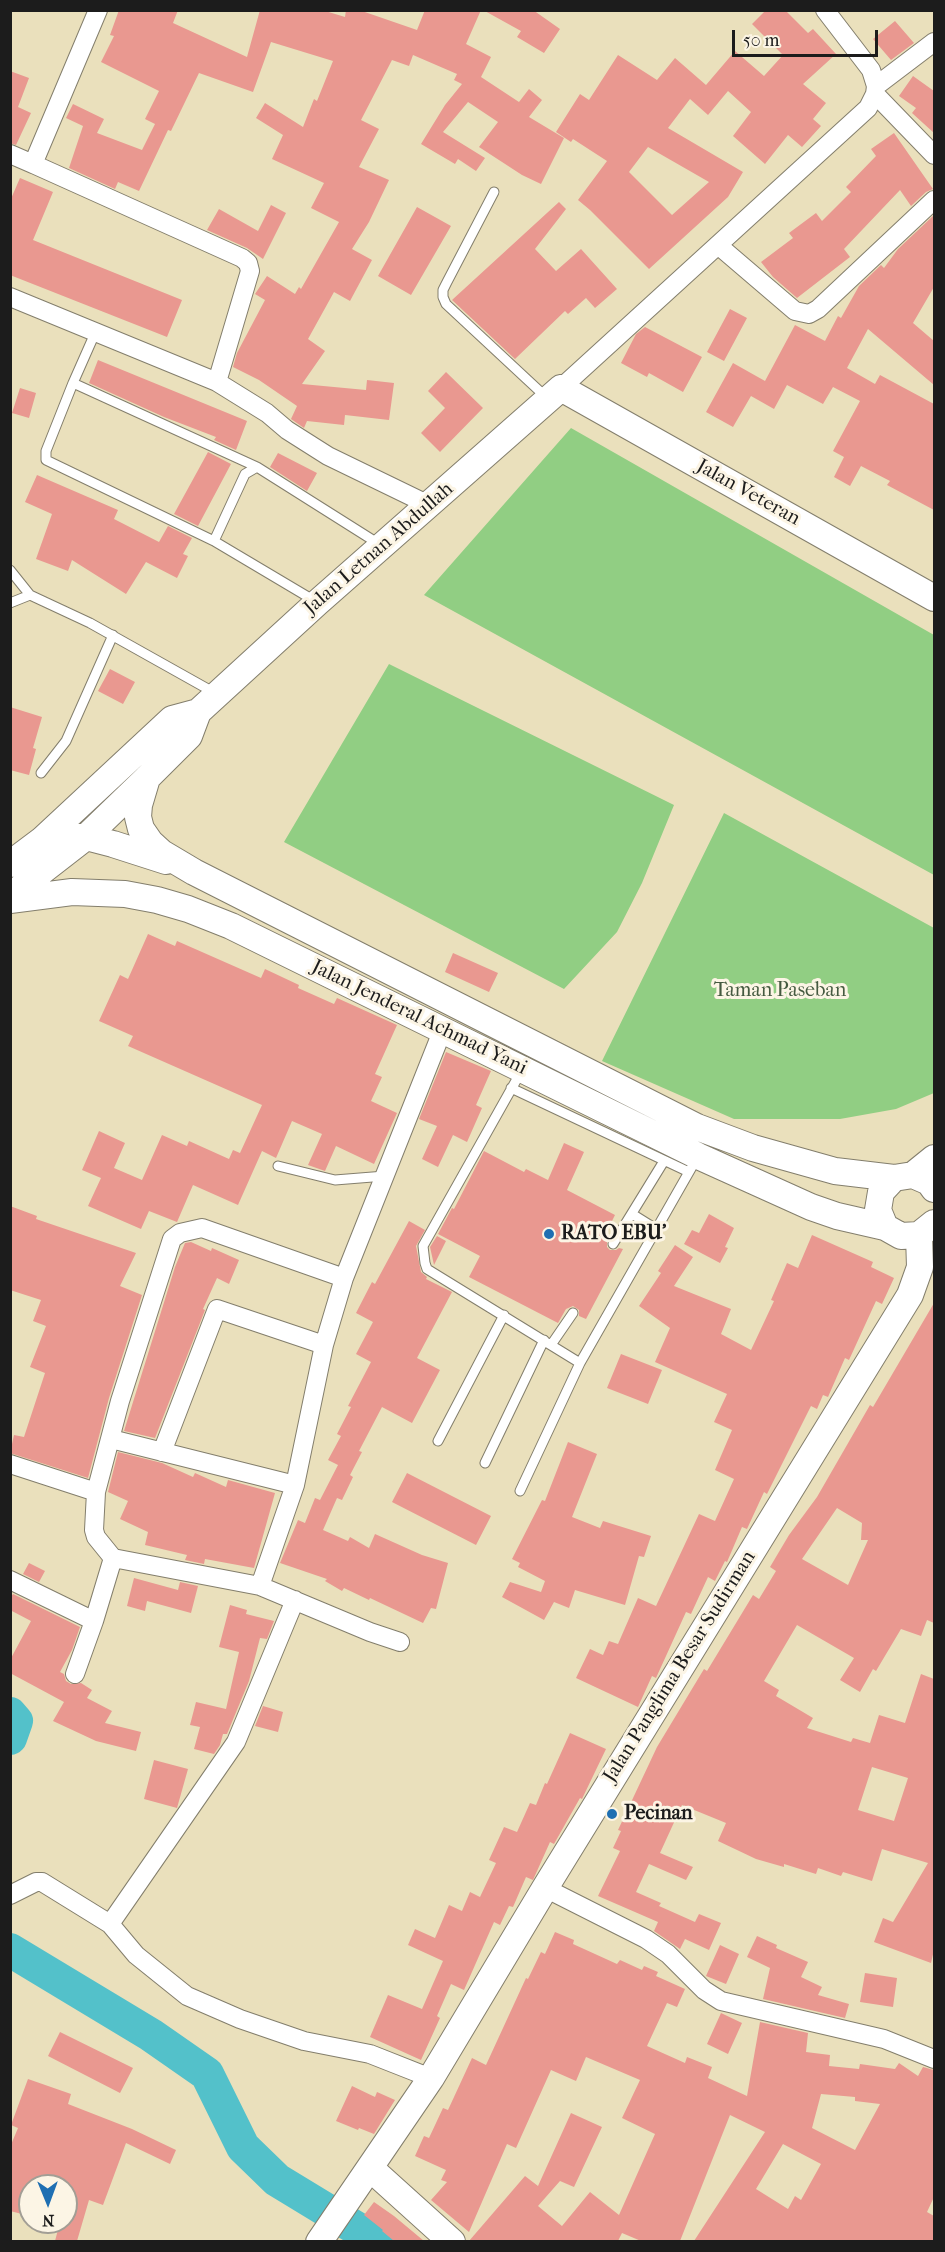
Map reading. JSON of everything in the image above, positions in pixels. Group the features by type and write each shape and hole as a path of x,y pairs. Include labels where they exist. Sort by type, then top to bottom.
{"street":[{"path":"33,164 98,10"},
{"path":"825,10 871,70 875,90 934,154"},
{"path":"555,394 856,120 868,108 875,90 934,42"},
{"path":"10,154 237,255 248,264 250,272 217,382"},
{"path":"719,246 795,311 809,314 818,309 934,200"},
{"path":"10,297 217,382 267,412 287,430 328,456 429,505"},
{"name":"Jalan Letnan Abdullah","path":"10,896 86,837 147,778 189,736 198,712 217,694 555,394"},
{"name":"Jalan Veteran","path":"555,394 934,598"},
{"name":"Jalan Letnan Abdullah","path":"10,864 42,840 172,719 198,712"},
{"path":"147,778 139,805 138,817 141,829 156,848 194,872"},
{"path":"42,840 64,836 86,837 148,854 194,872"},
{"name":"Jalan Jenderal Achmad Yani","path":"194,872 697,1127 753,1148 835,1171 903,1177"},
{"name":"Jalan Jenderal Achmad Yani","path":"10,900 72,892 125,894 157,900 231,926 443,1029 517,1078 693,1164 837,1216 885,1227 901,1236 927,1229"},
{"path":"260,1586 295,1485 324,1345 344,1278 443,1029"},
{"path":"885,1227 880,1219 878,1200 886,1184 903,1177 934,1158"},
{"path":"903,1177 929,1182 934,1189"},
{"path":"344,1278 202,1228 174,1236 155,1286 120,1401 96,1492 94,1530 96,1537 113,1558 260,1586 370,1632 400,1642"},
{"name":"Jalan Panglima Besar Sudirman","path":"324,2233 431,2078 545,1888 910,1295 927,1271 927,1229"},
{"path":"162,1452 216,1309 324,1345"},
{"path":"111,1439 295,1485"},
{"path":"10,1464 96,1492"},
{"path":"75,1674 113,1558"},
{"path":"10,1580 94,1621"},
{"path":"110,1924 236,1742 295,1600"},
{"path":"10,1895 36,1882 42,1882 110,1924 136,1955 187,1996 250,2023 304,2041 370,2054 431,2078"},
{"path":"545,1888 646,1939 668,1954 704,1990 721,2001 884,2039 934,2059"},
{"path":"370,2168 452,2241"}],"lane":[{"path":"494,192 443,290 443,297 446,304 555,394"},
{"path":"96,331 46,451 46,460 214,541 317,603"},
{"path":"73,382 257,467 383,546"},
{"path":"214,541 245,474 257,467"},
{"path":"10,570 30,595 113,635 217,694"},
{"path":"10,603 30,595"},
{"path":"41,773 66,741 113,635"},
{"path":"519,1491 580,1363 693,1164 664,1161 517,1078 423,1246 423,1256 427,1269 580,1363"},
{"path":"613,1244 664,1161"},
{"path":"278,1166 335,1180 385,1176"},
{"path":"632,1214 656,1229"},
{"path":"485,1463 547,1343 573,1313"},
{"path":"438,1441 504,1315"}],"green space":[{"path":"571,428 934,635 934,875 424,595"},
{"path":"389,664 674,805 642,883 617,932 564,989 284,842"},
{"name":"Taman Paseban","path":"724,813 934,928 934,1093 896,1109 840,1119 734,1119 602,1061"}],"building":[{"path":"119,10 178,10 173,23 247,57 260,10 322,10 345,17 346,10 359,10 417,30 425,10 481,10 466,44 491,57 481,77 519,102 529,89 542,100 529,117 564,138 541,184 522,175 479,147 498,122 468,102 443,132 485,158 476,171 458,159 455,164 421,144 445,105 462,84 454,80 457,74 413,55 409,66 392,60 361,120 379,129 359,167 389,180 369,222 352,249 372,260 350,301 334,292 308,339 325,351 302,384 366,390 367,380 394,383 389,420 345,415 344,425 307,421 304,428 291,419 297,406 259,380 233,367 237,353 265,300 255,294 267,276 295,294 299,287 301,289 339,222 311,208 324,183 272,159 283,135 256,118 265,103 303,127 314,99 317,101 333,61 271,42 253,92 199,73 139,191 118,182 115,189 69,168 83,126 66,118 73,104 104,119 97,133 142,150 155,124 145,119 159,91 101,62 114,36 110,35"},
{"path":"483,10 533,10 560,29 544,53 517,37 521,31"},
{"path":"766,10 785,10 808,33 813,29 836,54 803,84 826,103 813,119 821,126 802,147 788,135 765,164 733,136 751,112 728,91 708,115 690,99 668,128 743,172 728,197 649,269 578,200 607,161 573,139 571,142 556,132 580,94 589,100 618,55 657,80 675,58 706,85 735,51 764,76 783,55 752,24","holes":["648,147 709,182 672,215 629,172"]},
{"path":"895,21 914,43 891,60 873,39"},
{"path":"10,71 29,78 18,107 31,113 16,145 10,143"},
{"path":"913,76 934,91 934,133 912,113 916,108 899,96"},
{"path":"894,133 933,189 926,192 911,206 900,190 844,249 850,257 797,298 773,277 761,262 793,238 789,233 816,213 822,221 851,192 846,187 876,156 871,149"},
{"path":"20,178 53,192 33,240 182,300 167,337 10,275 10,201"},
{"path":"559,202 566,209 535,249 556,271 581,249 617,289 595,308 586,298 568,314 565,311 515,359 452,300"},
{"path":"271,205 286,213 263,259 247,248 207,230 219,209 258,231"},
{"path":"417,207 451,226 411,295 378,276"},
{"path":"934,215 934,287 913,323 934,341 934,385 868,329 847,368 875,384 880,375 934,404 934,510 887,485 890,481 861,466 850,486 834,477 844,457 833,451 860,401 833,387 823,404 787,385 774,409 751,396 733,427 706,412 733,363 765,381 795,325 825,341 838,316 841,318 859,286 881,265 884,268 898,249"},
{"path":"730,309 747,318 724,361 707,352"},
{"path":"645,327 702,357 683,392 649,373 647,377 621,363 636,334"},
{"path":"98,360 247,421 236,450 214,440 216,437 164,417 89,383"},
{"path":"446,372 483,408 440,452 421,433 445,408 428,391"},
{"path":"20,388 36,393 29,418 12,413"},
{"path":"208,452 231,464 198,526 174,514"},
{"path":"278,453 317,473 307,491 270,467"},
{"path":"37,475 118,510 114,519 159,542 168,526 192,538 183,554 188,556 177,578 146,562 126,594 72,560 68,571 36,559 52,514 25,502"},
{"path":"110,669 135,682 123,704 98,691"},
{"path":"10,707 42,717 33,748 36,749 29,775 10,770"},
{"path":"148,934 175,946 177,941 261,978 265,969 299,985 298,988 334,1004 337,998 397,1025 375,1074 382,1077 371,1101 397,1113 374,1164 336,1146 325,1171 308,1165 322,1134 292,1121 276,1158 262,1151 238,1205 193,1185 177,1222 149,1211 141,1229 88,1206 101,1178 82,1170 99,1131 125,1143 114,1168 142,1180 162,1135 187,1146 189,1141 229,1159 233,1150 240,1153 262,1105 128,1046 133,1036 99,1021 120,975 128,979"},
{"path":"453,953 498,973 489,992 445,972"},
{"path":"446,1052 491,1071 476,1105 482,1108 467,1142 453,1135 438,1167 422,1159 437,1126 419,1119"},
{"name":"RATO EBU'","path":"564,1143 584,1152 567,1190 615,1215 603,1239 607,1241 607,1247 610,1250 623,1249 586,1319 579,1316 579,1310 573,1306 566,1309 558,1323 469,1277 480,1256 438,1234 452,1208 454,1209 484,1151 524,1172 526,1169 548,1180"},
{"path":"10,1206 37,1216 36,1219 136,1253 120,1286 142,1295 109,1398 88,1478 10,1453 14,1435 24,1437 45,1373 30,1367 46,1326 33,1321 41,1300 10,1290"},
{"path":"709,1214 734,1228 725,1247 728,1248 720,1263 684,1244 692,1230 699,1233"},
{"path":"409,1221 425,1230 416,1246 421,1272 427,1277 426,1279 452,1292 417,1358 440,1370 412,1423 382,1407 359,1451 362,1452 350,1475 353,1477 342,1500 337,1498 323,1530 348,1541 350,1537 369,1548 375,1534 422,1555 448,1563 436,1609 431,1608 423,1623 370,1598 369,1600 344,1588 342,1591 325,1581 327,1579 280,1563 298,1520 305,1523 315,1498 320,1500 338,1465 328,1460 341,1436 337,1434 351,1407 348,1406 371,1362 356,1354 373,1322 356,1313 372,1282 375,1284"},
{"path":"812,1235 873,1262 871,1267 894,1278 882,1304 876,1301 849,1360 845,1358 828,1397 823,1395 817,1409 811,1406 767,1494 764,1492 747,1529 742,1527 727,1562 725,1561 715,1581 708,1577 691,1614 686,1612 656,1678 652,1676 638,1707 576,1678 590,1649 603,1655 609,1641 618,1644 638,1598 656,1606 699,1514 715,1521 734,1479 715,1470 732,1430 714,1422 727,1394 655,1362 670,1328 639,1306 661,1273 658,1271 675,1245 693,1257 674,1286 731,1309 721,1334 751,1350 774,1301 771,1300 787,1263 798,1268"},
{"path":"437,1236 446,1241 434,1265 430,1247"},
{"path":"191,1242 239,1260 229,1284 217,1278 203,1309 205,1310 155,1438 124,1431 175,1267 185,1243"},
{"path":"934,1303 934,1623 927,1620 921,1636 901,1629 876,1671 873,1669 860,1692 840,1680 854,1658 797,1625 764,1681 779,1690 776,1696 813,1718 807,1728 851,1742 853,1738 870,1743 879,1715 905,1723 921,1674 934,1679 934,1950 931,1963 874,1942 883,1918 893,1922 928,1863 882,1849 872,1881 843,1872 841,1876 818,1868 816,1874 784,1864 784,1867 756,1859 718,1841 726,1823 682,1805 660,1853 693,1867 686,1880 649,1864 636,1892 661,1903 659,1906 695,1922 699,1914 721,1923 709,1950 685,1939 680,1949 654,1931 658,1922 598,1896 620,1851 613,1848 621,1831 618,1830 657,1747 704,1669 707,1671 753,1595 759,1599 776,1571 770,1567 789,1535 817,1497 870,1405 873,1407","holes":["837,1508 862,1523 861,1540 868,1540 848,1585 802,1559","872,1767 908,1778 894,1821 858,1810"]},
{"path":"621,1354 662,1370 648,1404 607,1388"},
{"path":"568,1442 597,1454 572,1517 600,1528 603,1521 651,1536 644,1557 639,1556 625,1605 575,1590 569,1608 554,1602 544,1620 502,1597 510,1582 541,1592 545,1581 518,1567 520,1563 512,1559 542,1500 545,1501"},
{"path":"118,1452 162,1463 193,1477 195,1473 226,1487 228,1480 275,1493 254,1568 205,1559 204,1564 185,1560 187,1555 145,1545 148,1532 120,1519 128,1501 108,1492"},
{"path":"407,1473 491,1516 476,1545 392,1502"},
{"path":"29,1563 45,1571 39,1582 23,1574"},
{"path":"134,1578 178,1590 180,1582 198,1586 191,1613 147,1601 145,1611 127,1606"},
{"path":"13,1594 80,1627 72,1650 60,1672 71,1684 81,1683 92,1690 87,1698 112,1711 105,1723 141,1732 136,1751 96,1741 53,1721 64,1702 10,1673 10,1660 31,1621 10,1610 10,1598"},
{"path":"230,1605 247,1610 246,1614 274,1621 267,1639 260,1638 249,1681 227,1734 223,1734 214,1754 194,1749 200,1727 190,1725 196,1702 226,1709 239,1652 219,1647"},
{"path":"263,1706 283,1712 278,1732 255,1726"},
{"path":"570,1733 606,1749 582,1799 580,1798 554,1844 550,1842 533,1880 526,1877 513,1907 509,1906 500,1925 494,1922 464,1990 451,1984 437,2016 440,2018 421,2060 370,2037 388,1995 422,2009 443,1961 408,1945 415,1929 435,1938 449,1905 462,1911 470,1892 480,1897 496,1863 489,1860 504,1827 517,1832 530,1803 536,1805"},
{"path":"154,1760 188,1769 177,1808 144,1799"},
{"path":"555,1932 574,1940 573,1944 617,1964 620,1960 642,1970 644,1966 658,1972 656,1976 685,1989 677,2007 667,2003 647,2046 685,2063 687,2057 712,2067 708,2078 747,2096 760,2022 808,2033 806,2052 830,2055 829,2066 859,2069 860,2064 895,2069 899,2063 918,2076 923,2067 934,2070 934,2197 927,2212 934,2216 934,2241 694,2241 765,2132 730,2115 680,2241 641,2241 622,2233 618,2241 469,2241 525,2176 538,2186 571,2113 602,2127 574,2187 560,2181 538,2206 562,2226 590,2192 619,2215 655,2134 622,2118 640,2080 586,2057 576,2081 551,2070 516,2148 507,2144 469,2232 431,2200 447,2182 441,2180 446,2170 415,2156 424,2136 429,2138 443,2108 448,2110 472,2058 486,2065 526,1978 528,1979 541,1952 545,1954","holes":["821,2094 855,2097 855,2101 880,2104 855,2150 812,2128","783,2144 821,2164 801,2200 795,2196 788,2209 756,2189"]},
{"path":"757,1936 777,1945 776,1948 808,1962 801,1977 822,1987 818,1995 849,2004 845,2018 763,1999 770,1968 747,1957"},
{"path":"720,1945 739,1954 726,1984 706,1976"},
{"path":"865,1973 897,1978 893,2007 860,2002"},
{"path":"721,2013 742,2023 728,2054 707,2044"},
{"path":"60,2032 133,2068 120,2093 48,2056"},
{"path":"28,2079 71,2094 68,2104 132,2129 176,2150 170,2164 126,2143 103,2205 89,2200 77,2241 55,2241 57,2234 78,2234 78,2174 18,2174 18,2213 10,2211 10,2147 18,2128 11,2125"},
{"path":"352,2086 375,2097 377,2092 395,2100 374,2134 336,2121"},
{"path":"374,2202 424,2241 394,2241 364,2215"}],"waterway":[{"path":"10,1714 16,1721 10,1738"},
{"path":"10,1950 151,2035 207,2074 243,2147 277,2180 379,2242"}],"place":[{"name":"RATO EBU'","path":"549,1234"},
{"name":"Pecinan","path":"612,1814"}]}
